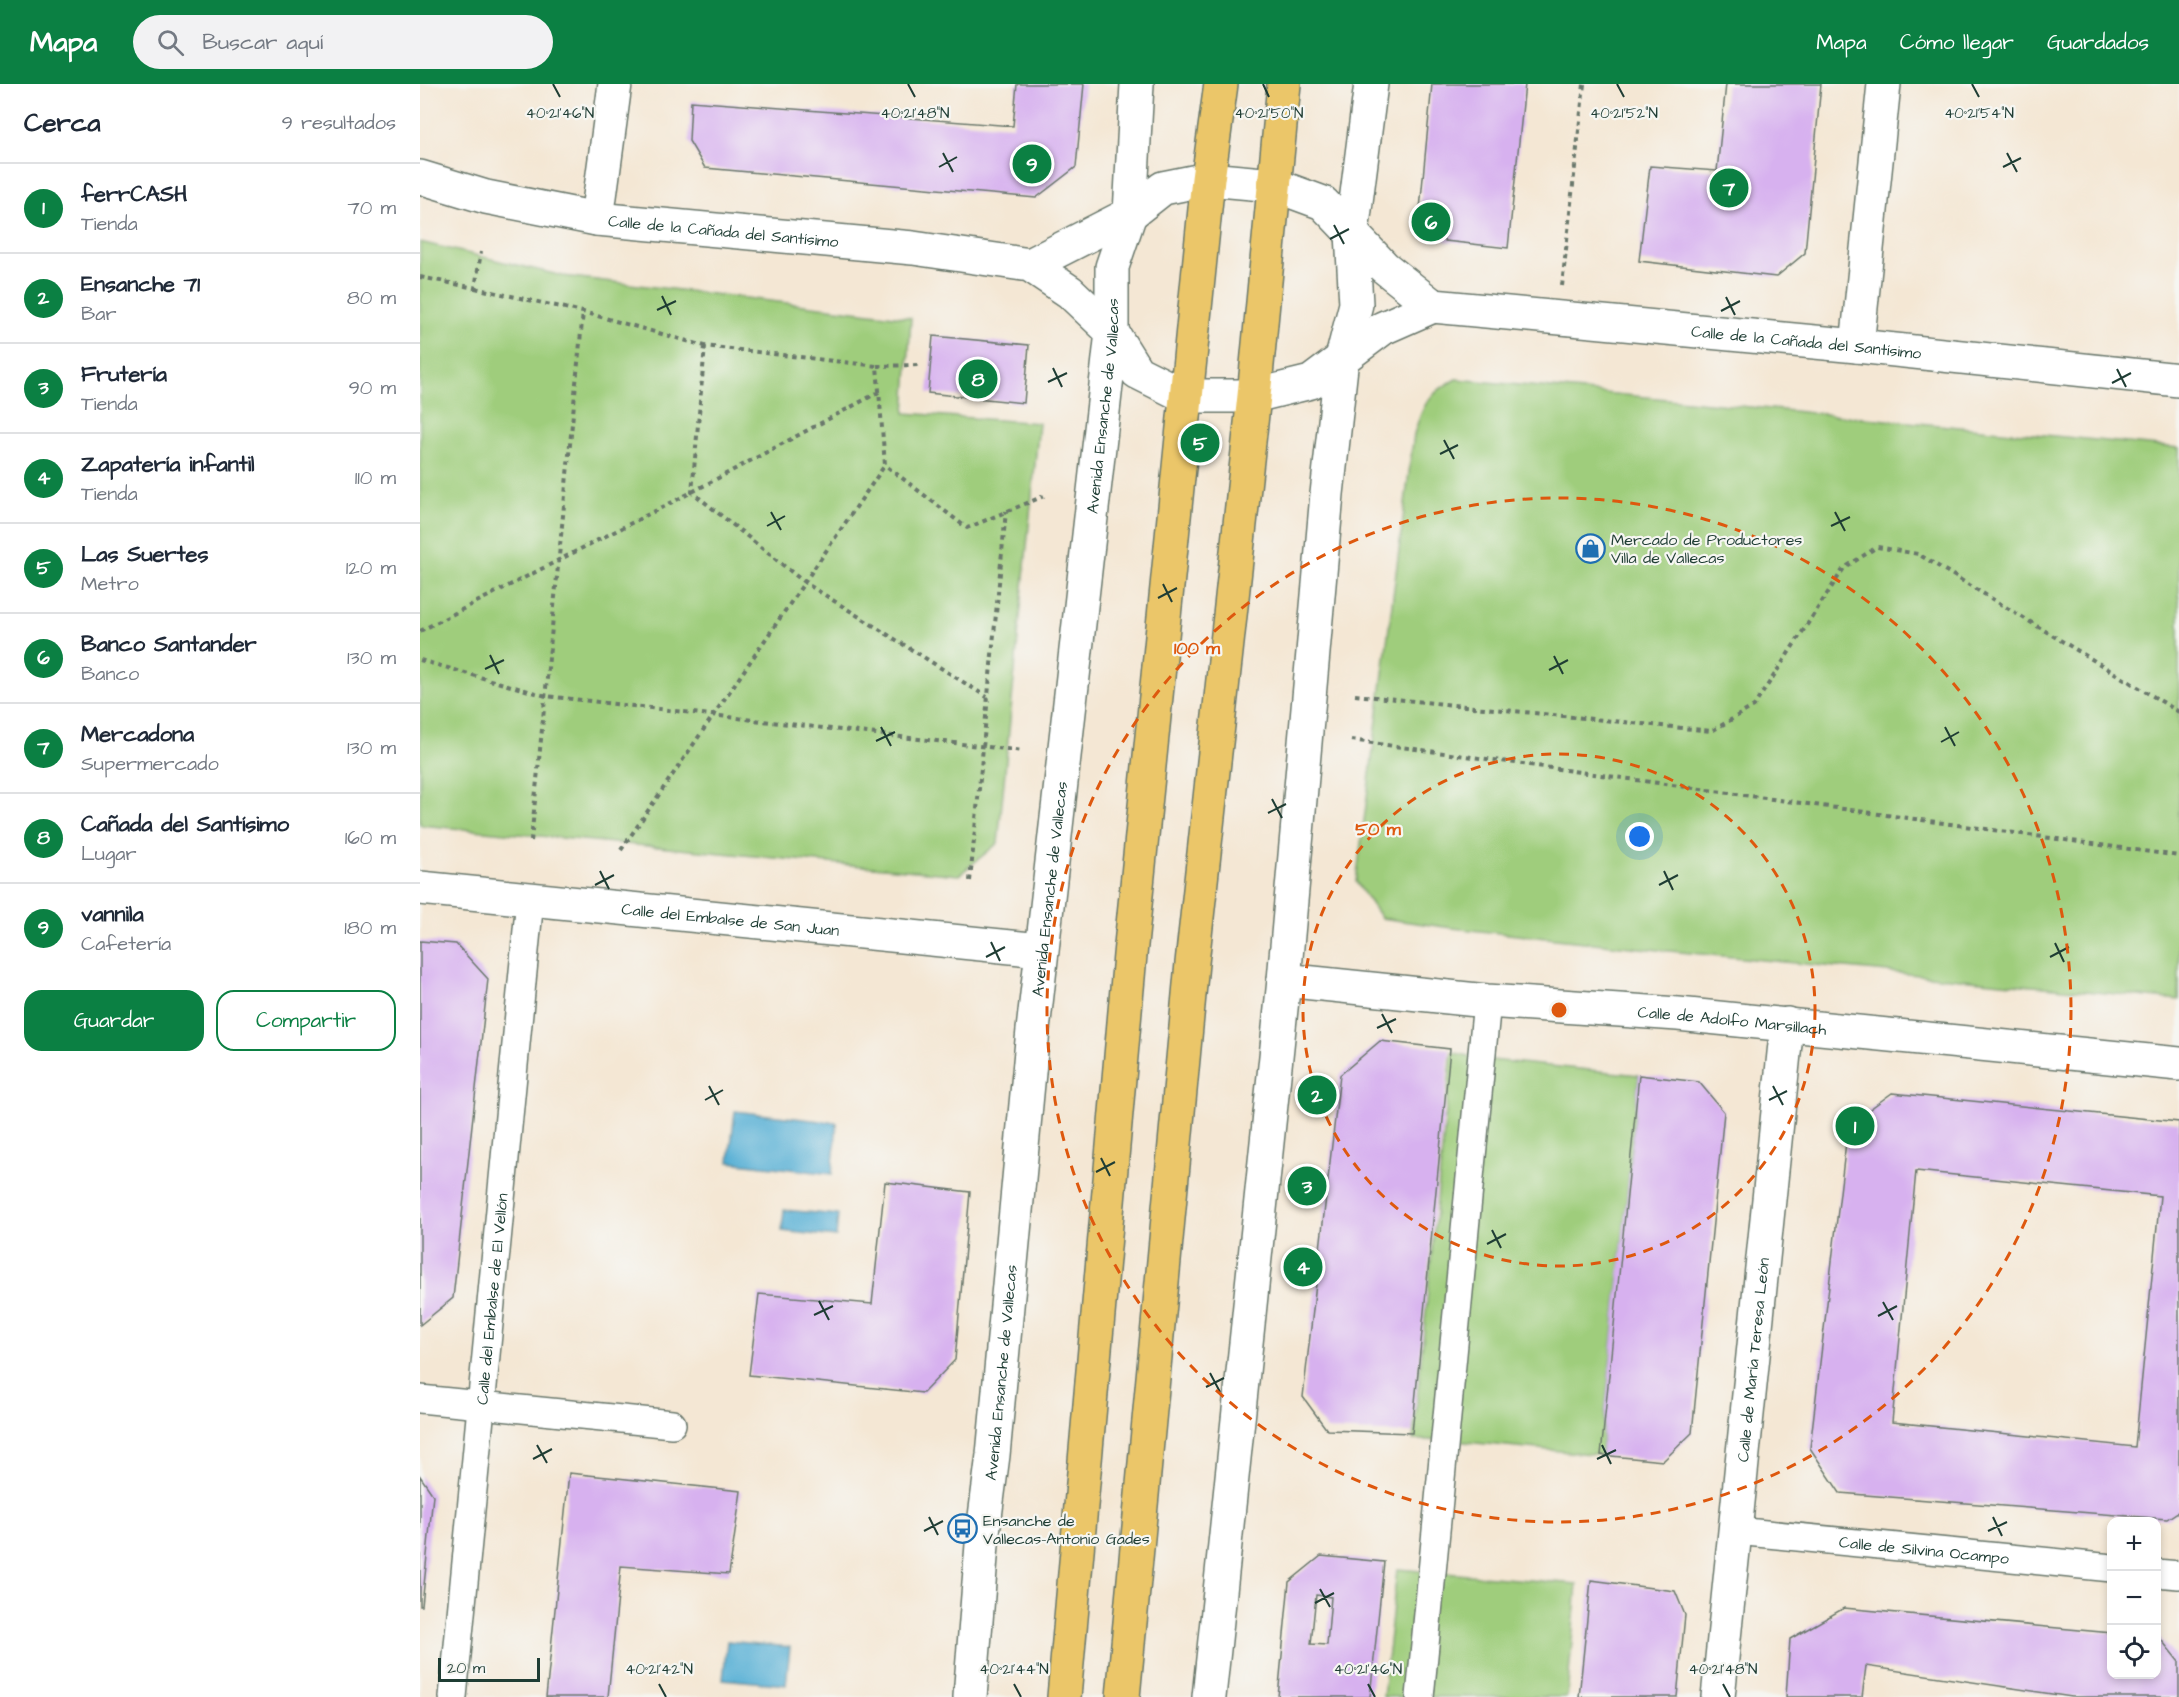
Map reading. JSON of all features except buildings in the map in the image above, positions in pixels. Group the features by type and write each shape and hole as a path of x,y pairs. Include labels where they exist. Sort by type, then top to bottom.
{"main road":[{"path":"1064,1697 1130,955 1185,396 1208,179 1221,84"},
{"path":"1123,1697 1191,975 1254,396 1284,84"}],"street":[{"path":"597,219 615,84"},
{"name":"Avenida Ensanche de Vallecas","path":"970,1697 983,1532 993,1455 1041,950 1112,332 1112,267 1130,214 1137,84"},
{"path":"1209,1697 1284,980 1342,358 1356,304 1352,233 1371,84"},
{"path":"1857,346 1884,84"},
{"name":"Calle de la Cañada del Santísimo","path":"420,177 486,197 597,219 913,248 1030,265 1070,292 1112,332 1137,372 1185,396 1254,396 1311,382 1383,328 1433,306 1857,346 2179,380"},
{"path":"1030,265 1130,214 1163,188 1208,179 1274,185 1323,203 1384,267 1433,306"},
{"name":"Calle del Embalse de San Juan","path":"420,888 1041,950"},
{"name":"Calle del Embalse de El Vellón","path":"453,1697 530,899"},
{"name":"Calle de Adolfo Marsillach","path":"1284,980 1486,1001 1787,1024 1896,1037 2179,1064"},
{"path":"1420,1697 1486,1001"},
{"name":"Calle de María Teresa León","path":"1718,1697 1787,1024"},
{"path":"420,1399 672,1424"},
{"name":"Calle de Silvina Ocampo","path":"1736,1531 2107,1568"},
{"path":"2161,1573 2179,1575"}],"path":[{"path":"1559,319 1584,84"},
{"path":"475,288 481,252"},
{"path":"420,277 583,312 705,346 877,366 920,364"},
{"path":"531,841 583,312"},
{"path":"692,492 705,346"},
{"path":"621,850 885,465 877,366"},
{"path":"420,631 692,492 879,392"},
{"path":"885,465 967,528 1044,496"},
{"path":"692,492 804,582 987,697"},
{"path":"970,881 1006,511"},
{"path":"1355,695 1712,731 1754,706 1844,568 1877,547 1918,554 2179,712"},
{"path":"420,660 546,696 1023,751"},
{"path":"1350,740 2179,856"}],"green space":[{"path":"420,242 563,276 911,318 905,413 1039,423 998,843 959,875 420,825"},
{"path":"1456,379 2179,448 2179,1000 1649,949 1381,918 1356,882 1414,434 1420,415 1428,401 1439,390"},
{"path":"1452,1052 1481,1059 1639,1075 1601,1455 1445,1440 1413,1440"},
{"path":"1397,1569 1577,1584 1567,1697 1383,1697"}],"water":[{"path":"735,1111 837,1123 832,1174 729,1162"},
{"path":"784,1210 838,1215 836,1237 782,1231"},
{"path":"727,1641 790,1647 786,1685 723,1679"}],"place":[{"name":"vannila","path":"1032,164"},
{"name":"Mercadona","path":"1729,188"},
{"name":"Banco Santander","path":"1431,222"},
{"name":"Cañada del Santísimo","path":"978,379"},
{"name":"Las Suertes","path":"1200,443"},
{"name":"Mercado de Productores Villa de Vallecas","path":"1590,548"},
{"name":"Ensanche 71","path":"1317,1095"},
{"name":"ferrCASH","path":"1855,1126"},
{"name":"Frutería","path":"1307,1186"},
{"name":"Zapatería infantil","path":"1303,1267"},
{"name":"Ensanche de Vallecas-Antonio Gades","path":"962,1529"}]}
